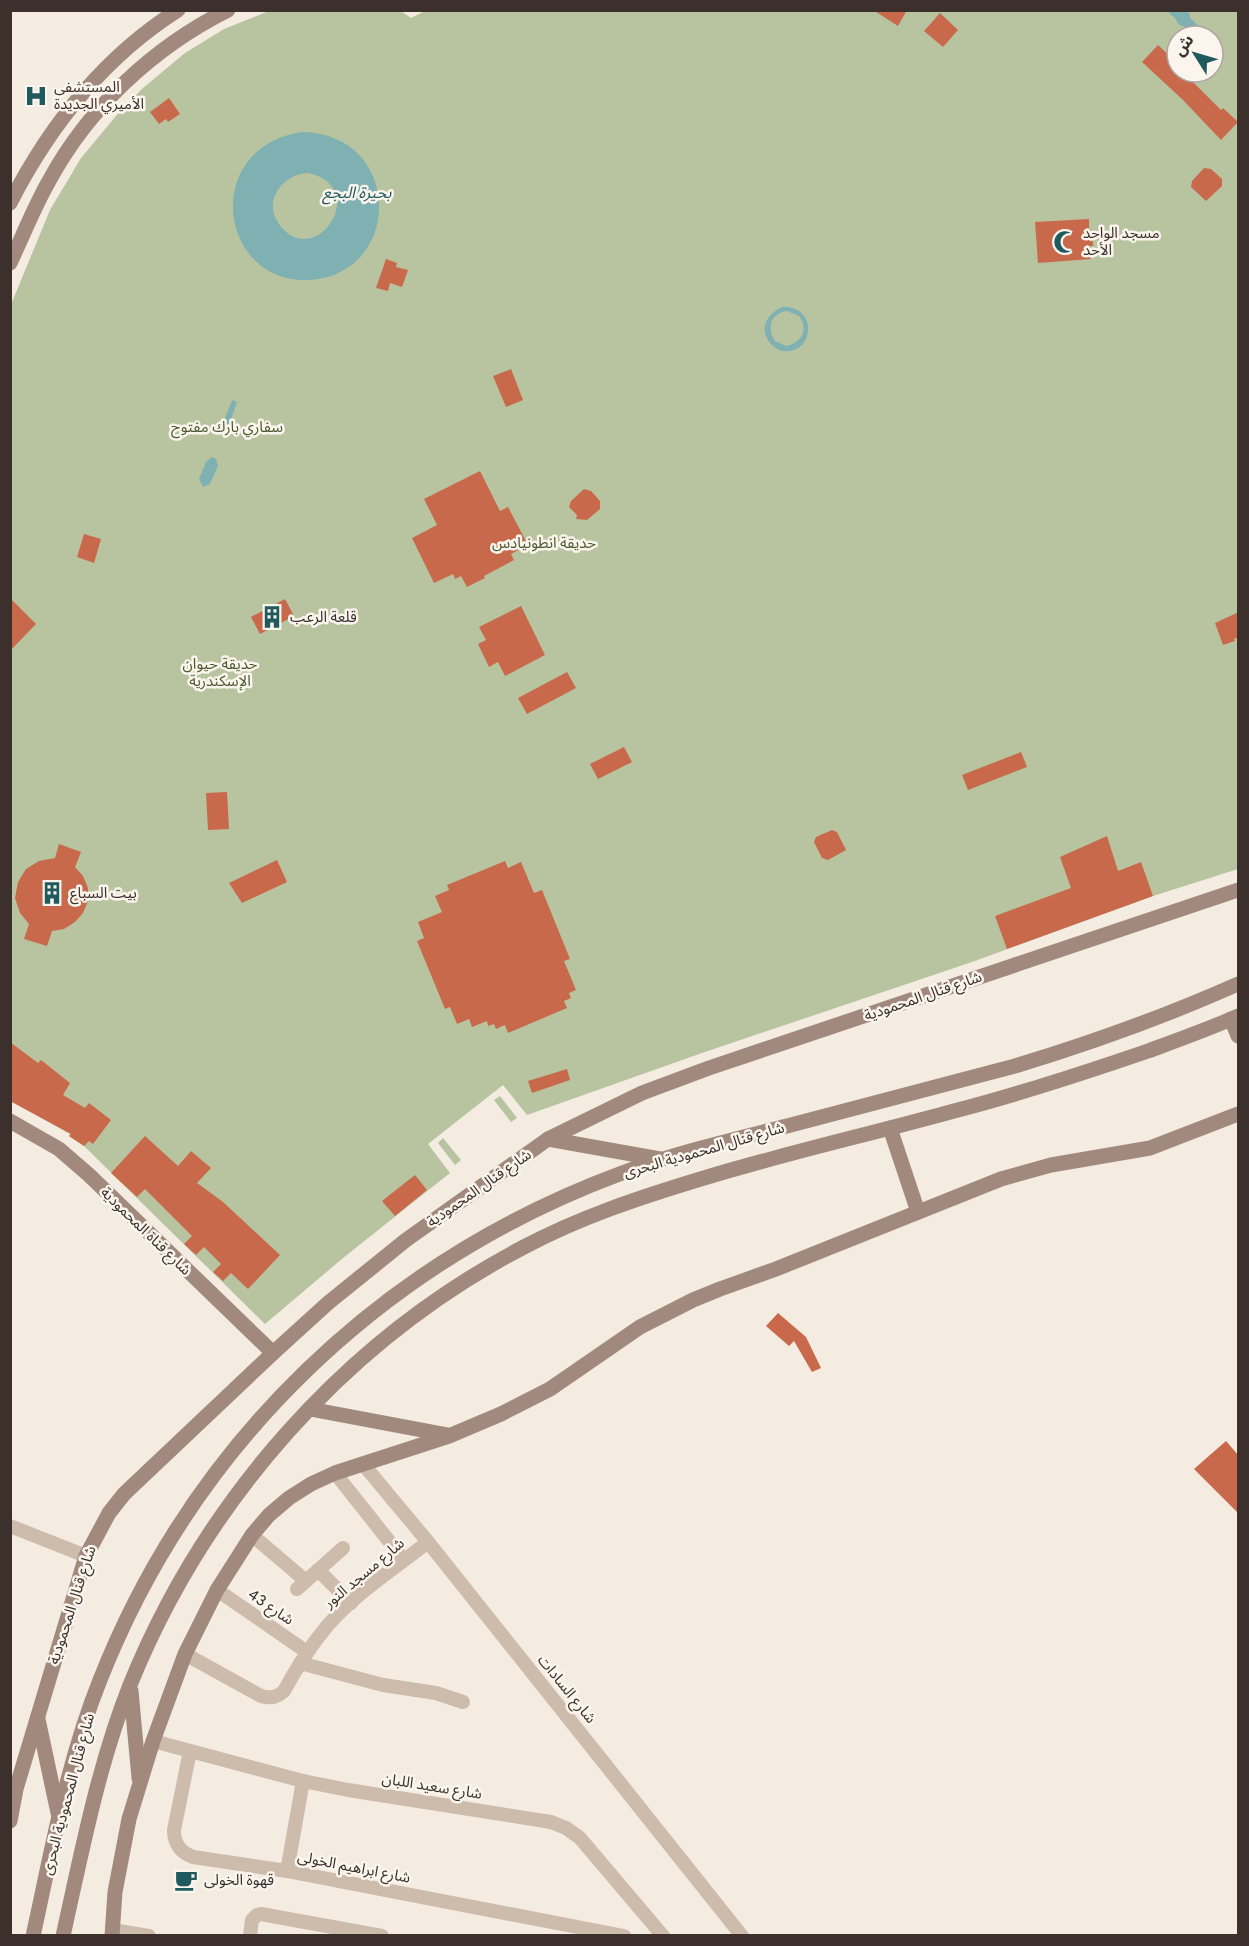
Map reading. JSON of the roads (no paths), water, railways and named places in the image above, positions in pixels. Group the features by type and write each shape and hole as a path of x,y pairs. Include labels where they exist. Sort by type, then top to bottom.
{"main road":[{"path":"10,202 27,169 52,131 106,66 139,38 178,10"},
{"path":"10,263 49,180 96,113 153,57 228,10"},
{"name":"شارع قنال المحمودية","path":"10,1821 13,1789 38,1716 86,1556 96,1534 124,1494 328,1303 406,1240 548,1139 610,1107 675,1080 1239,890"},
{"name":"شارع قنال المحمودية البحرى","path":"33,1935 76,1749 98,1683 132,1607 156,1561 220,1466 274,1402 310,1365 365,1317 459,1251 542,1207 612,1177 663,1159 1066,1050 1166,1014 1239,984"},
{"path":"1235,1018 1239,1036"},
{"name":"شارع قنال المحمودية البحرى","path":"63,1935 96,1787 130,1685 162,1616 201,1546 247,1481 310,1409 356,1363 418,1313 486,1268 562,1228 640,1198 708,1176 957,1111 1095,1069 1235,1018"},
{"path":"112,1933 121,1855 139,1783 185,1654 217,1590 252,1535 269,1515 289,1498 335,1473 449,1436 501,1414 550,1389 624,1337 675,1309 720,1289 776,1269 984,1185 1026,1171 1150,1148 1239,1114"},
{"name":"شارع قناة المحمودية","path":"10,1121 58,1149 89,1175 273,1353"},
{"path":"890,1128 918,1212"},
{"path":"548,1139 663,1159"},
{"path":"310,1409 449,1436"},
{"path":"130,1685 139,1783"},
{"path":"38,1716 59,1816"}],"street":[{"name":"شارع السادات","path":"363,1464 742,1935"},
{"path":"335,1473 405,1560"},
{"path":"10,1526 86,1556"},
{"path":"252,1535 301,1585 343,1548"},
{"name":"شارع مسجد النور","path":"185,1654 261,1696 274,1697 284,1690 329,1624 351,1603 428,1542"},
{"path":"318,1570 351,1603"},
{"name":"شارع 43","path":"217,1590 304,1658 382,1685 436,1693 463,1702"},
{"name":"شارع سعيد اللبان","path":"153,1741 303,1781 551,1821 580,1838 663,1935"},
{"name":"شارع ابراهيم الخولى","path":"190,1751 174,1830 174,1839 184,1854 287,1871 624,1935"},
{"path":"287,1871 303,1781"},
{"path":"250,1935 254,1917 261,1914 321,1930 382,1935"},
{"path":"112,1933 149,1935"}],"water":[{"path":"1167,11 1186,11 1197,24 1178,24"},
{"name":"بحيرة البجع","path":"302,132 335,139 359,155 374,178 379,204 375,231 362,255 341,272 310,280 279,276 256,261 240,239 233,213 235,187 247,162 269,143","holes":["308,173 327,181 336,194 337,208 331,222 321,233 307,239 293,236 279,224 274,215 274,198 278,190 291,178"]},
{"path":"783,307 795,309 803,314 807,322 806,339 801,346 793,350 783,351 776,348 765,335 767,320","holes":["787,311 799,316 804,330 800,339 786,346 775,341 771,331 774,318"]},
{"path":"232,400 237,402 227,431 221,429"},
{"path":"212,457 216,459 218,466 210,484 203,487 199,479 206,462"}],"place":[{"name":"المستشفى الأميري الجديدة","path":"36,96"},
{"name":"مسجد الواحد الأحد","path":"1065,242"},
{"name":"قلعة الرعب","path":"272,617"},
{"name":"بيت السباع","path":"52,893"},
{"name":"قهوة الخولى","path":"186,1880"}],"park label":[{"name":"سفاري بارك مفتوح","path":"227,427"},
{"name":"حديقة انطونيادس","path":"544,543"},
{"name":"حديقة حيوان الإسكندرية","path":"220,672"}]}
